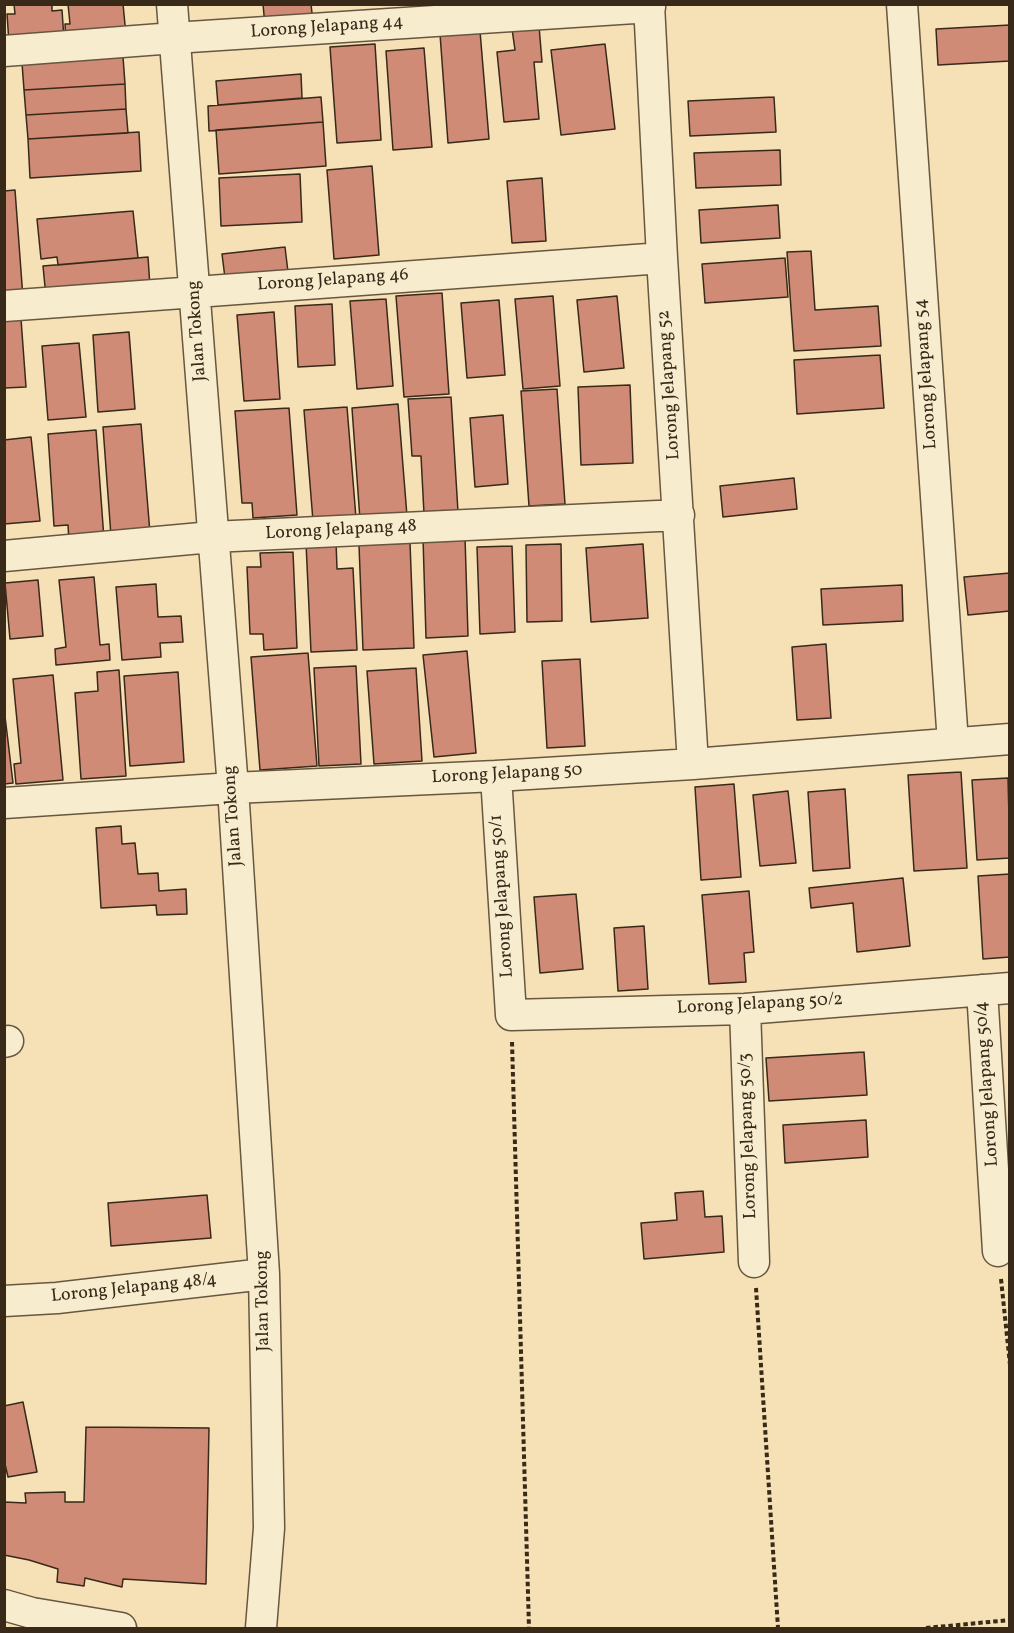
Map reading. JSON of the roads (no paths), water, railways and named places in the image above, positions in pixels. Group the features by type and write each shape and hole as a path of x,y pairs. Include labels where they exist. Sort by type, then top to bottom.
{"street":[{"name":"Jalan Tokong","path":"172,4 233,788 264,1274 269,1528 261,1629"},
{"name":"Lorong Jelapang 54","path":"902,4 952,743"},
{"name":"Lorong Jelapang 44","path":"4,51 650,6"},
{"name":"Lorong Jelapang 52","path":"650,6 662,258 693,764"},
{"name":"Lorong Jelapang 46","path":"4,306 662,258"},
{"name":"Lorong Jelapang 48","path":"4,556 212,537 679,515"},
{"name":"Lorong Jelapang 50","path":"4,803 233,788 693,764 1010,739"},
{"name":"Lorong Jelapang 50/1","path":"496,776 511,1015"},
{"name":"Lorong Jelapang 50/2","path":"511,1015 745,1009 996,989"},
{"name":"Lorong Jelapang 50/4","path":"996,989 998,1251"},
{"name":"Lorong Jelapang 50/3","path":"745,1009 754,1262"},
{"name":"Lorong Jelapang 48/4","path":"4,1301 57,1298 264,1274"},
{"path":"4,1605 32,1613 121,1629"}]}
